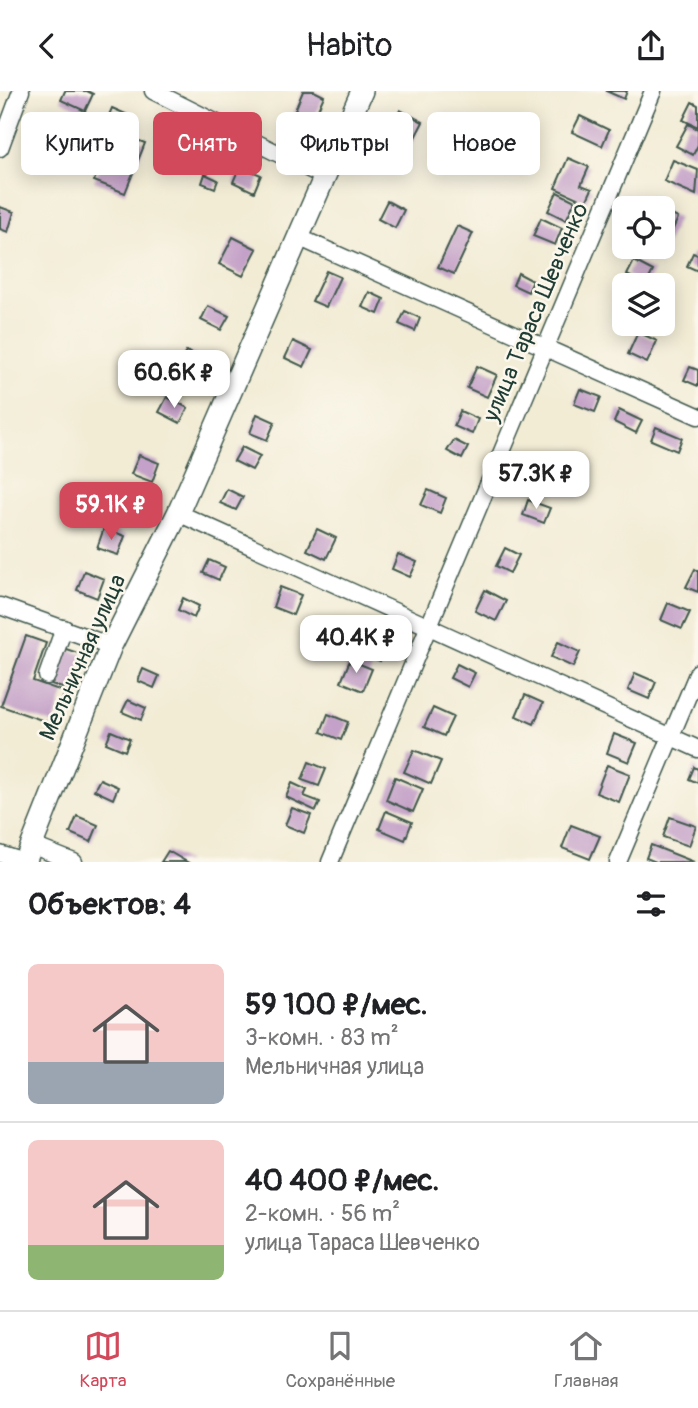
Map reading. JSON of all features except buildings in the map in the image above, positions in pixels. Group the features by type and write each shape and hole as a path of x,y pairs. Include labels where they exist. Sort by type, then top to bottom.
{"main road":[{"name":"Мельничная улица","path":"27,856 111,646 178,513 362,91"}],"street":[{"path":"0,148 21,91"},
{"path":"153,91 324,176"},
{"name":"улица Тараса Шевченко","path":"330,862 653,91"},
{"path":"298,237 698,416"},
{"path":"178,513 698,749"},
{"path":"0,606 111,646"},
{"path":"47,676 64,628"},
{"path":"618,862 698,672"},
{"path":"0,854 74,862"}]}
